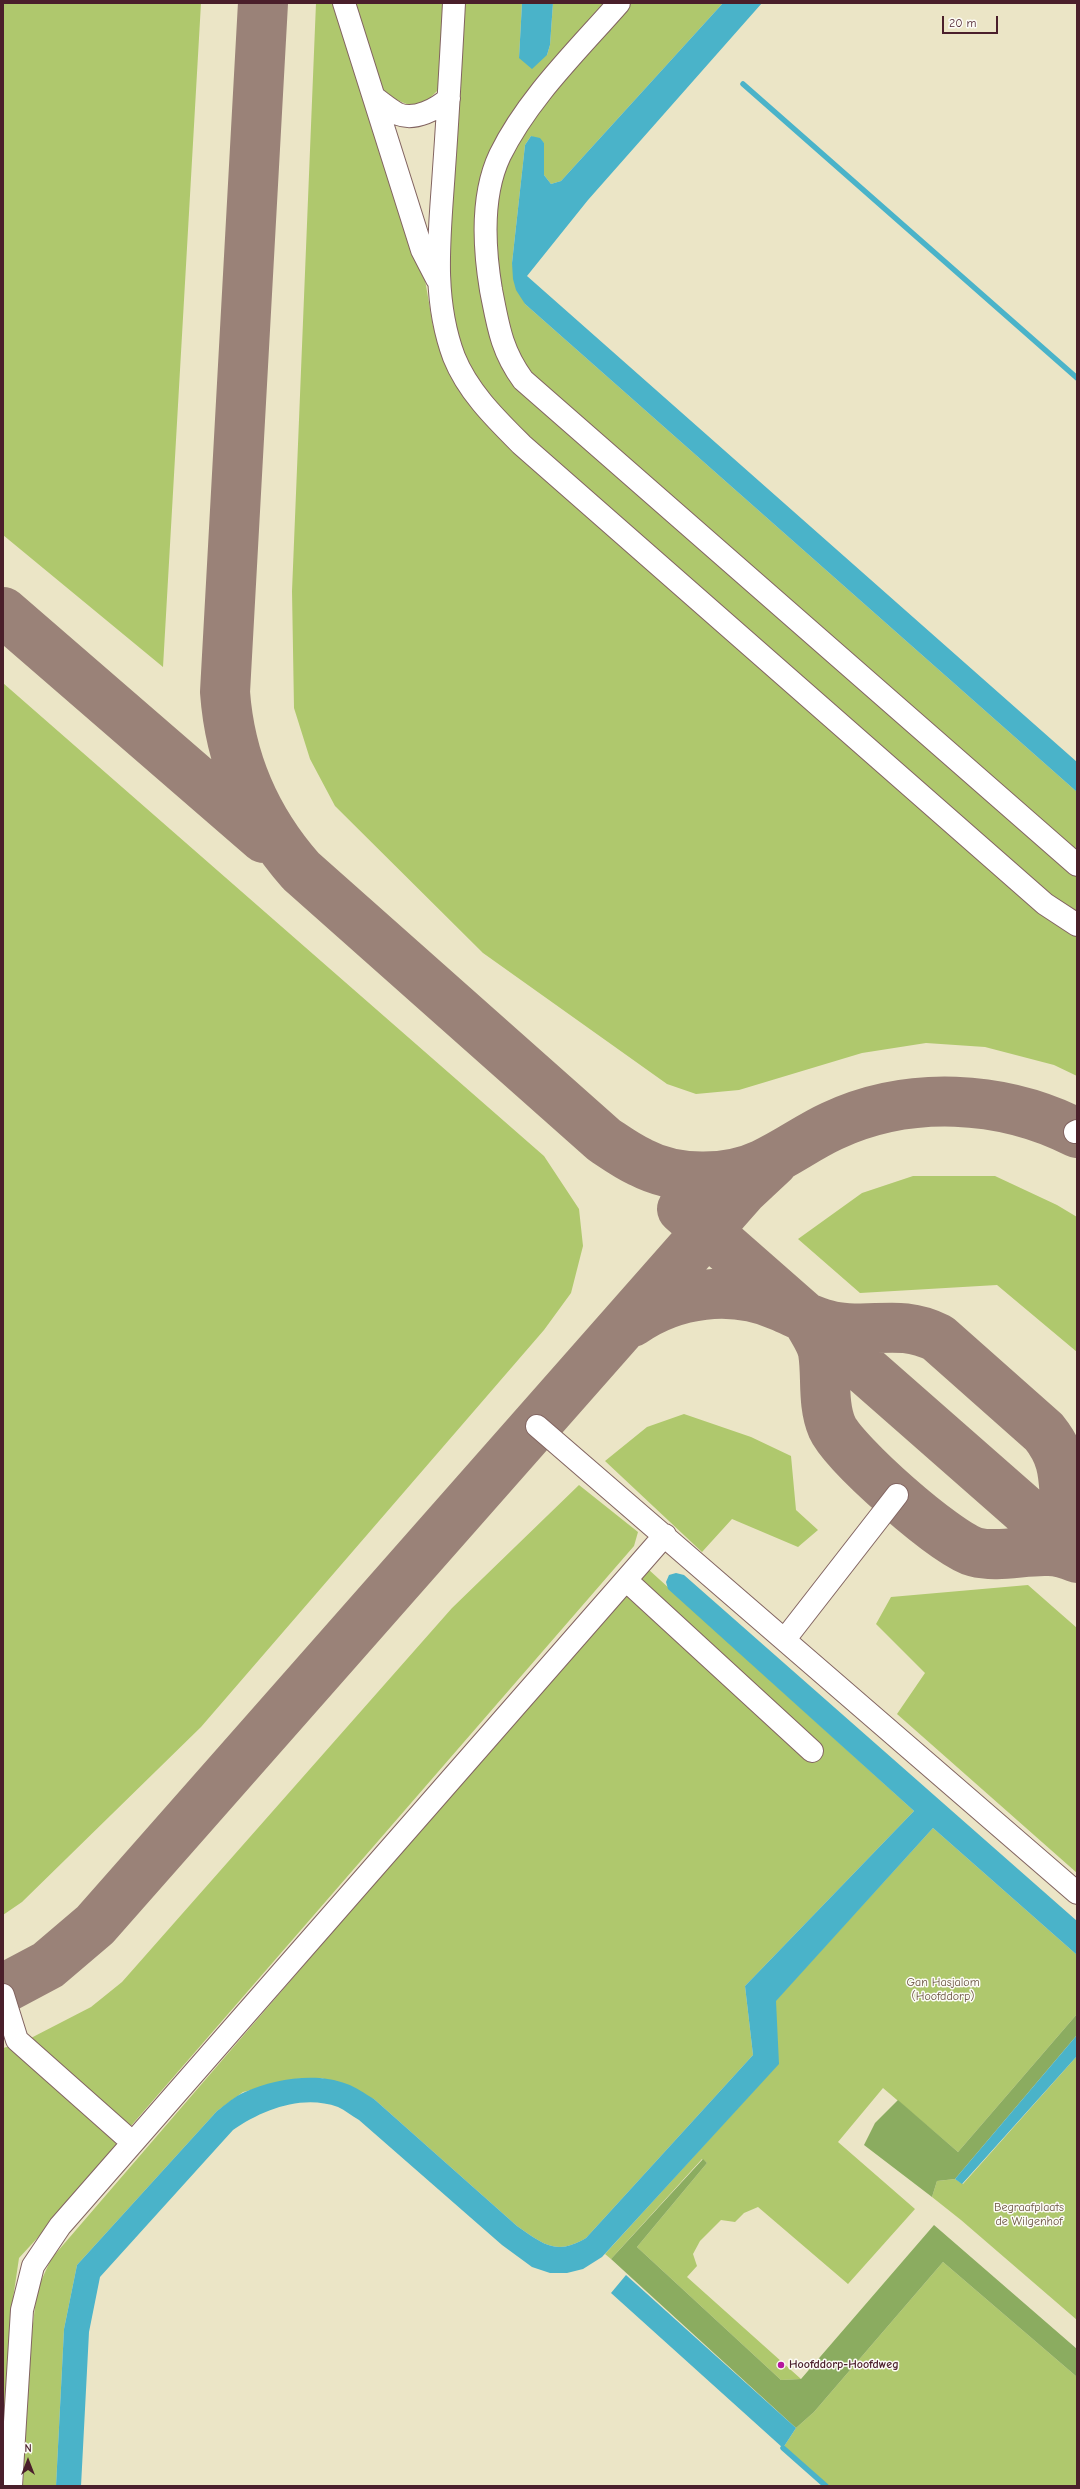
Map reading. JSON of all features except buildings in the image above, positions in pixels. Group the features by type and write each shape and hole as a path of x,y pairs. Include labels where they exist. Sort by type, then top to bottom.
{"lane":[{"path":"344,3 422,250 437,279"},
{"path":"454,3 437,279 446,333 454,358 468,384 490,414 522,445 1039,898 1077,925"},
{"path":"619,3 543,90 519,122 499,156 489,190 486,242 488,274 500,339 510,362 523,380 1077,865"},
{"path":"375,98 399,114 419,114 438,107 449,98"},
{"path":"537,1426 665,1535 1077,1893"},
{"path":"785,1639 897,1495"},
{"path":"11,2486 22,2310 34,2266 60,2226 132,2142 627,1581 665,1535"},
{"path":"627,1581 812,1751"},
{"path":"3,1995 17,2040 132,2142"}],"green space":[{"path":"3,3 201,3 163,667 3,535"},
{"path":"316,3 335,3 424,274 433,326 450,369 1077,931 1077,1076 1054,1065 985,1047 926,1043 862,1053 739,1090 696,1094 667,1084 483,953 335,806 310,759 294,708 292,591"},
{"path":"353,3 446,3 440,88 425,103 409,105 385,95 377,80"},
{"path":"460,3 522,3 519,58 547,55 550,45 553,3 613,3 495,155 499,357 1077,874 1077,916 1064,909 498,410 463,357 451,309 448,258"},
{"path":"626,3 723,3 561,181 551,184 544,175 544,143 531,136 525,145 512,263 525,304 1077,792 1077,856 529,371 515,351 493,264 499,177 527,119"},
{"path":"3,683 544,1156 579,1209 583,1246 571,1293 544,1330 201,1727 22,1902 3,1915"},
{"path":"913,1176 995,1176 1057,1205 1077,1217 1077,1352 997,1285 860,1293 798,1239 862,1193"},
{"path":"684,1414 751,1437 791,1456 796,1510 818,1530 798,1547 732,1519 702,1552 605,1461 647,1427"},
{"path":"579,1485 638,1532 634,1546 130,2127 29,2039 91,2007 122,1982 452,1608"},
{"path":"648,1569 914,1811 745,1986 753,2055 586,2238 566,2246 558,2247 550,2246 542,2242 517,2226 374,2099 322,2078 295,2079 243,2092 217,2111 77,2265 64,2329 56,2486 23,2486 27,2374 37,2290 51,2259 614,1605"},
{"path":"1028,1585 1077,1628 1077,1873 897,1714 925,1673 876,1624 891,1597"},
{"name":"Gan Hasjalom (Hoofddorp)","path":"933,1828 1077,1955 1077,2014 958,2152 883,2088 838,2142 915,2209 848,2284 758,2207 744,2213 735,2222 721,2220 700,2241 693,2254 697,2266 687,2277 801,2379 781,2380 637,2247 707,2163 702,2159 611,2259 605,2254 778,2064 775,2001"},
{"path":"1077,2014 1077,2035 955,2179 937,2181 932,2197 864,2145 875,2123 898,2100 958,2152"},
{"path":"15,2045 119,2138 120,2148 19,2258 11,2312 3,2442 3,2048"},
{"name":"Begraafplaats de Wilgenhof","path":"1077,2056 1077,2320 961,2220 932,2197 937,2181 955,2179 963,2184"},
{"path":"703,2159 707,2163 637,2247 781,2380 801,2379 934,2225 1077,2349 1077,2377 943,2262 814,2412 796,2428 611,2259"},
{"path":"943,2262 1077,2377 1077,2486 826,2486 783,2448 796,2428 814,2412"}],"water":[{"path":"522,3 553,3 550,45 547,55 532,69 519,58"},
{"path":"723,3 762,3 588,200 527,276 1077,762 1077,792 525,304 516,290 513,279 512,263 525,145 531,136 540,138 544,143 544,175 551,184 561,181"},
{"path":"676,1573 684,1575 1077,1921 1077,1955 933,1828 776,2001 779,2064 602,2257 583,2269 567,2273 550,2273 532,2267 502,2245 359,2120 341,2108 324,2103 297,2103 283,2106 257,2116 233,2130 100,2277 89,2332 81,2486 56,2486 64,2329 77,2265 217,2111 238,2096 256,2087 295,2079 322,2078 335,2080 350,2085 374,2099 517,2226 542,2242 550,2246 558,2247 566,2246 586,2238 753,2055 745,1986 914,1811 668,1589 666,1582 669,1575"},
{"path":"1077,2035 1077,2056 962,2184 955,2179"},
{"path":"626,2275 796,2428 783,2448 611,2293"}],"waterway":[{"path":"743,84 1077,378"},
{"path":"783,2448 826,2486"}],"taxiway":[{"path":"263,3 225,692 228,717 239,766 258,810 285,851 301,871 604,1140 622,1152 654,1168 669,1173 685,1175 718,1176 734,1174 763,1164 823,1130 862,1114 924,1102 955,1102 987,1105 1018,1111 1048,1120 1077,1133"},
{"path":"3,612 264,838"},
{"path":"3,1989 48,1965 95,1925 743,1190 774,1161"},
{"path":"682,1209 1077,1556"},
{"path":"632,1322 649,1312 685,1298 723,1294 743,1295 762,1299 829,1326 863,1329 912,1329 938,1338 1044,1432 1052,1443 1061,1463 1068,1521 1077,1549"},
{"path":"807,1319 823,1352 827,1409 832,1427 840,1440 855,1457 897,1497 942,1533 975,1552 984,1554 1002,1554 1051,1551 1077,1558"}],"place":[{"name":"Hoofddorp-Hoofdweg","path":"781,2365"}]}
